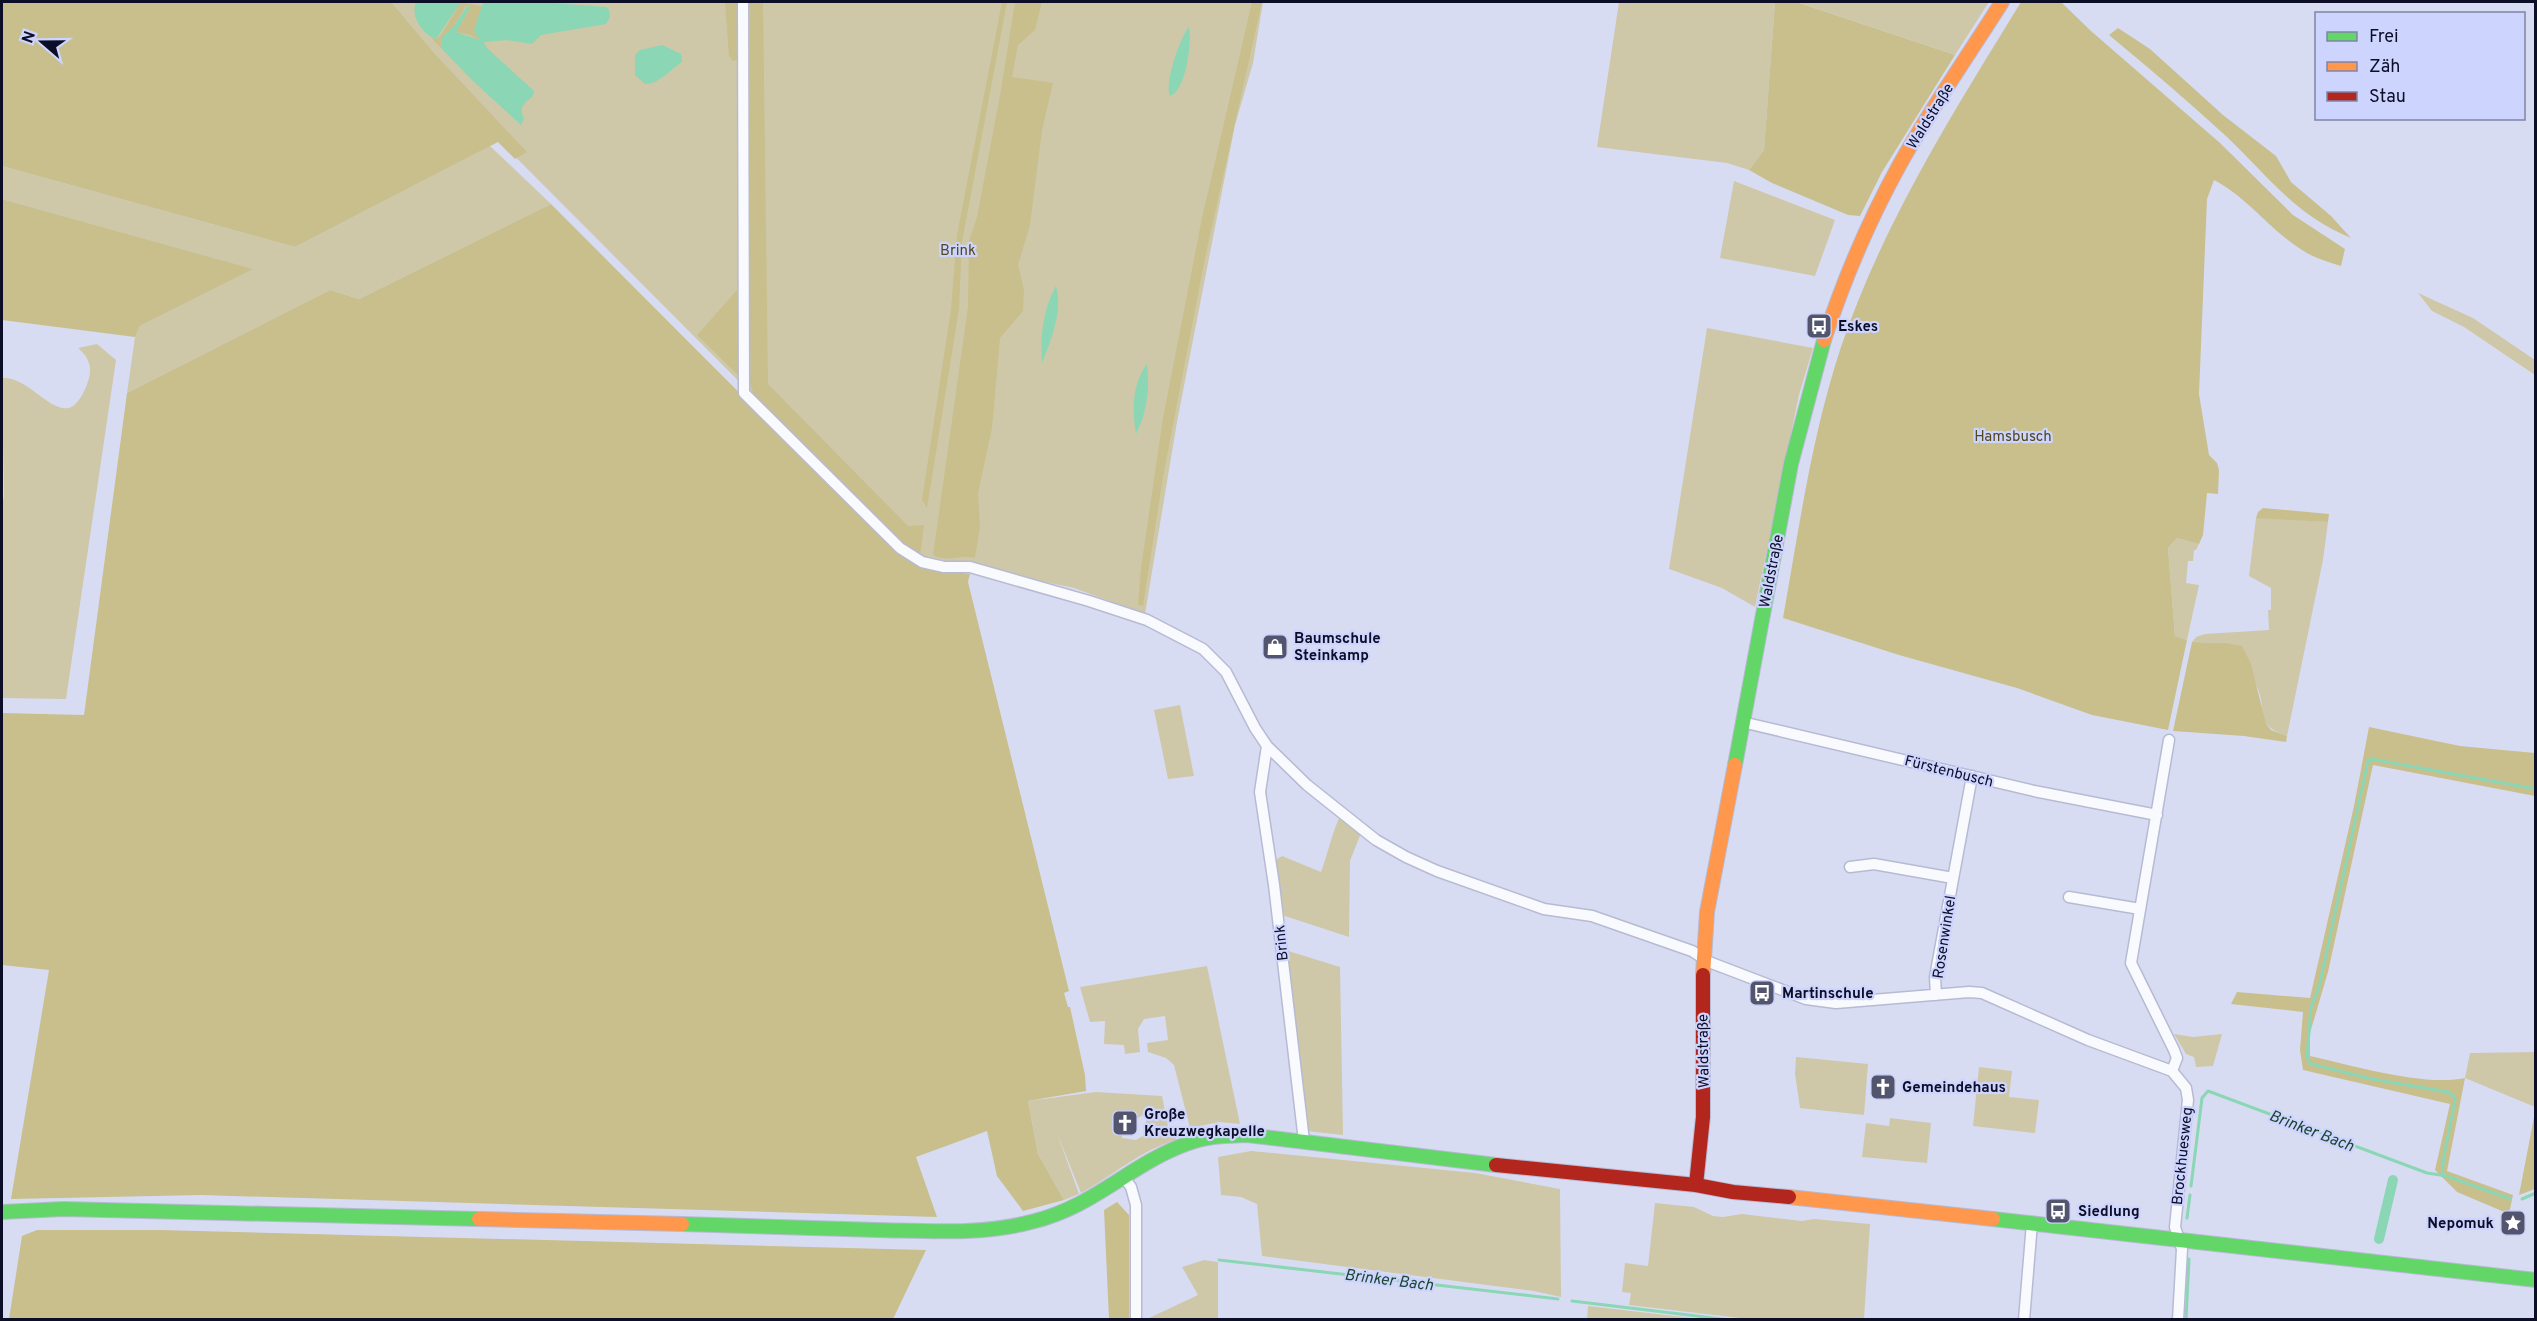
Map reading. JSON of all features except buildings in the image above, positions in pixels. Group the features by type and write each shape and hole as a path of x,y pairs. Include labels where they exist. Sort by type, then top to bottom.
{"main road":[{"name":"Waldstraße","path":"1696,1185 1704,1135 1702,957 1709,898 1795,445 1816,360 1867,228 1900,165 2002,2"},
{"path":"2,1212 63,1209 124,1210 949,1230 1006,1226 1069,1211 1171,1149 1205,1138 1246,1135 1566,1173 1696,1185 1733,1192 2032,1223 2535,1281"}],"street":[{"path":"742,2 744,393 900,548 922,562 944,567 970,567 1147,620 1203,649 1226,672 1267,746 1327,802 1376,840 1406,857 1544,909 1592,916 1692,951 1709,962 1816,1001 1836,1003 1969,992 1988,995 2088,1040 2172,1071"},
{"name":"Fürstenbusch","path":"1742,722 1972,776 2157,814"},
{"name":"Brockhuesweg","path":"2169,740 2131,963 2174,1050 2176,1058 2172,1071 2186,1088 2188,1100 2175,1227 2182,1249 2178,1320"},
{"name":"Brink","path":"1267,746 1260,792 1270,853 1304,1141"},
{"name":"Rosenwinkel","path":"1936,995 1935,977 1972,776"},
{"name":"Rosenwinkel","path":"1850,867 1874,864 1953,878"},
{"path":"2069,897 2140,909"},
{"path":"1125,1179 1131,1187 1136,1204 1136,1320"},
{"path":"2024,1320 2032,1223"}],"green space":[{"path":"2,2 391,2 433,52 527,152 515,159 498,142 295,247 2,166"},
{"name":"Brink","path":"361,2 1263,2 1253,63 1235,125 1177,422 1145,614 1074,588 934,559 915,558"},
{"path":"461,2 481,6 474,31 480,40 456,32 470,8 469,5 466,6 454,26 442,37 441,48 431,38 436,39 441,35"},
{"path":"725,2 739,2 738,60 733,61 729,56"},
{"path":"750,2 763,2 768,384 908,526 924,525 920,556 904,547 754,396 748,376"},
{"path":"1002,2 1007,2 962,242 959,309 927,508 922,500 951,309 957,235"},
{"path":"1015,2 1042,2 1035,30 1018,45 1012,77 1053,83 1042,130 1030,225 1018,265 1024,290 1023,311 1000,338 992,428 978,493 980,527 975,558 944,558 933,555 968,307 969,241 977,217"},
{"path":"1252,2 1262,2 1205,258 1163,477 1143,606 1138,605 1141,568 1163,418 1202,218"},
{"path":"1619,2 1775,2 1764,150 1749,170 1727,163 1597,147"},
{"path":"1775,2 1796,2 1955,55 1882,172 1860,216 1848,215 1772,183 1749,170 1764,150"},
{"path":"1796,2 1989,2 1955,55"},
{"name":"Hamsbusch","path":"2021,2 2061,2 2220,143 2293,215 2345,249 2341,266 2307,253 2279,233 2237,195 2214,180 2207,199 2199,394 2209,455 2217,463 2219,470 2218,494 2207,493 2203,535 2199,544 2177,538 2168,548 2175,636 2187,640 2168,730 2092,715 2017,688 1899,655 1783,618 1807,481 1822,413 1841,347 1858,301 1877,256 1921,170"},
{"path":"2118,28 2150,49 2223,115 2276,156 2291,182 2331,216 2351,238 2314,218 2284,194 2213,124 2109,35"},
{"path":"490,146 551,204 359,299 330,290 127,393 135,337 140,326 252,269 2,199 2,166 295,247"},
{"path":"1734,181 1835,220 1815,276 1720,258"},
{"path":"2,199 253,269 140,326 135,337 2,320"},
{"path":"551,204 902,556 929,569 970,574 968,582 1069,991 1064,993 1068,1007 1070,1007 1085,1075 1086,1091 1028,1101 1038,1154 1064,1200 1023,1211 997,1176 987,1131 916,1157 937,1217 201,1195 11,1199 49,970 2,965 2,713 84,715 127,393 330,290 359,299"},
{"path":"738,289 738,375 697,335"},
{"path":"2418,293 2473,318 2535,360 2535,375 2464,327 2432,311"},
{"path":"1707,328 1813,348 1799,395 1755,607 1722,588 1669,569"},
{"path":"97,344 116,360 66,699 2,698 2,506 4,496 2,378 20,382 54,405 69,408 81,397 90,373 87,359 78,348"},
{"path":"2263,508 2329,514 2328,522 2256,518 2258,512"},
{"path":"2256,518 2328,522 2323,560 2287,736 2266,723 2255,683 2226,643 2192,642 2196,637 2205,634 2269,630 2268,610 2271,610 2271,588 2249,576"},
{"path":"2177,538 2199,544 2194,550 2193,561 2188,561 2186,583 2199,585 2187,640 2175,636 2168,548"},
{"path":"2192,642 2242,646 2251,664 2266,724 2271,730 2287,736 2286,742 2244,736 2173,731"},
{"path":"1180,705 1194,776 1168,779 1154,710"},
{"path":"2369,727 2460,746 2535,753 2535,796 2373,765 2328,972 2310,1033 2310,1056 2430,1080 2465,1078 2447,1171 2513,1195 2509,1214 2457,1192 2435,1170 2450,1104 2303,1070 2300,1050 2303,1012 2231,1004 2237,992 2310,998 2354,806"},
{"path":"1340,816 1361,833 1350,861 1349,937 1282,915 1276,860 1282,856 1321,872"},
{"path":"1285,950 1340,967 1343,1135 1307,1131"},
{"path":"1207,966 1240,1124 1219,1122 1190,1128 1174,1065 1166,1058 1148,1052 1147,1043 1168,1040 1165,1016 1144,1019 1138,1029 1140,1052 1125,1054 1124,1045 1104,1044 1105,1021 1090,1022 1080,987"},
{"path":"2174,1034 2193,1037 2222,1034 2213,1066 2196,1067 2194,1057 2186,1054"},
{"path":"2535,1052 2535,1107 2465,1078 2470,1053"},
{"path":"1796,1057 1868,1064 1864,1115 1800,1108 1795,1074"},
{"path":"1979,1067 2012,1071 2009,1097 2039,1100 2035,1133 1973,1126"},
{"path":"1096,1092 1162,1096 1168,1126 1146,1126 1148,1117 1145,1114 1134,1120 1129,1111 1122,1111 1116,1119 1116,1126 1122,1132 1122,1138 1136,1140 1151,1131 1176,1131 1176,1140 1151,1150 1081,1193 1057,1133 1079,1194 1064,1200 1038,1154 1028,1101"},
{"path":"2535,1112 2535,1189 2519,1195"},
{"path":"1890,1118 1931,1123 1927,1163 1862,1157 1866,1123 1889,1126"},
{"path":"1251,1151 1475,1173 1560,1189 1561,1297 1534,1291 1262,1256 1257,1204 1241,1197 1221,1195 1218,1157"},
{"path":"1117,1202 1129,1215 1129,1319 1109,1319 1104,1210"},
{"path":"1655,1203 1694,1207 1713,1216 1723,1217 1742,1214 1802,1221 1814,1219 1870,1224 1864,1319 1748,1319 1629,1305 1631,1293 1622,1292 1625,1263 1648,1266"},
{"path":"37,1230 159,1230 926,1250 893,1319 9,1319 22,1236"},
{"path":"1204,1260 1218,1262 1218,1319 1147,1319 1198,1295 1182,1267"},
{"path":"1588,1306 1700,1319 1587,1319"}],"shaded area":[{"path":"416,2 461,2 436,39 418,24 415,13"},
{"path":"483,2 540,2 606,7 609,10 610,17 606,24 541,35 532,44 507,40 484,42 487,48 534,91 533,96 522,108 524,119 521,125 441,48 442,37 454,26 468,5 470,8 456,32 480,40 474,31"},
{"path":"1189,27 1189,54 1184,76 1176,92 1170,96 1169,82 1174,61 1181,40"},
{"path":"662,45 681,54 682,62 655,82 645,84 635,75 635,55 640,50"},
{"path":"1056,286 1057,315 1042,363 1043,323"},
{"path":"1147,364 1147,400 1136,434 1134,398 1138,380"}],"waterway":[{"path":"2442,1175 2455,1098 2448,1092 2372,1079 2311,1064 2307,1058 2311,1007 2319,987 2368,761 2371,759 2536,789"},
{"name":"Brinker Bach","path":"2191,1186 2202,1098 2208,1091 2427,1173 2447,1176 2510,1199"},
{"path":"2379,1239 2393,1180"},
{"name":"Brinker Bach","path":"2522,1199 2536,1193"},
{"name":"Brinker Bach","path":"2187,1218 2190,1195"},
{"name":"Brinker Bach","path":"2186,1320 2189,1259"},
{"name":"Brinker Bach","path":"1219,1260 1558,1299"},
{"name":"Brinker Bach","path":"1572,1301 1730,1320"}],"traffic: fast":[{"path":"1735,765 1791,464 1824,340"},
{"path":"682,1224 935,1231 974,1231 1012,1226 1054,1215 1075,1206 1168,1152 1196,1141 1225,1136 1247,1135 1496,1165"},
{"path":"2,1212 63,1209 479,1219"},
{"path":"1993,1219 2536,1280"}],"traffic: slow":[{"path":"1824,340 1858,250 1900,164 2002,2"},
{"path":"1703,975 1707,912 1735,765"},
{"path":"1789,1197 1993,1219"},
{"path":"479,1219 682,1224"}],"traffic: jam":[{"path":"1696,1185 1703,1117 1703,975"},
{"path":"1496,1165 1696,1185 1733,1192 1789,1197"}],"place":[{"name":"Eskes","path":"1819,326"},
{"name":"Baumschule Steinkamp","path":"1275,647"},
{"name":"Martinschule","path":"1762,993"},
{"name":"Gemeindehaus","path":"1883,1087"},
{"name":"Große Kreuzwegkapelle","path":"1125,1123"},
{"name":"Siedlung","path":"2058,1211"},
{"name":"Nepomuk","path":"2513,1223"}]}
